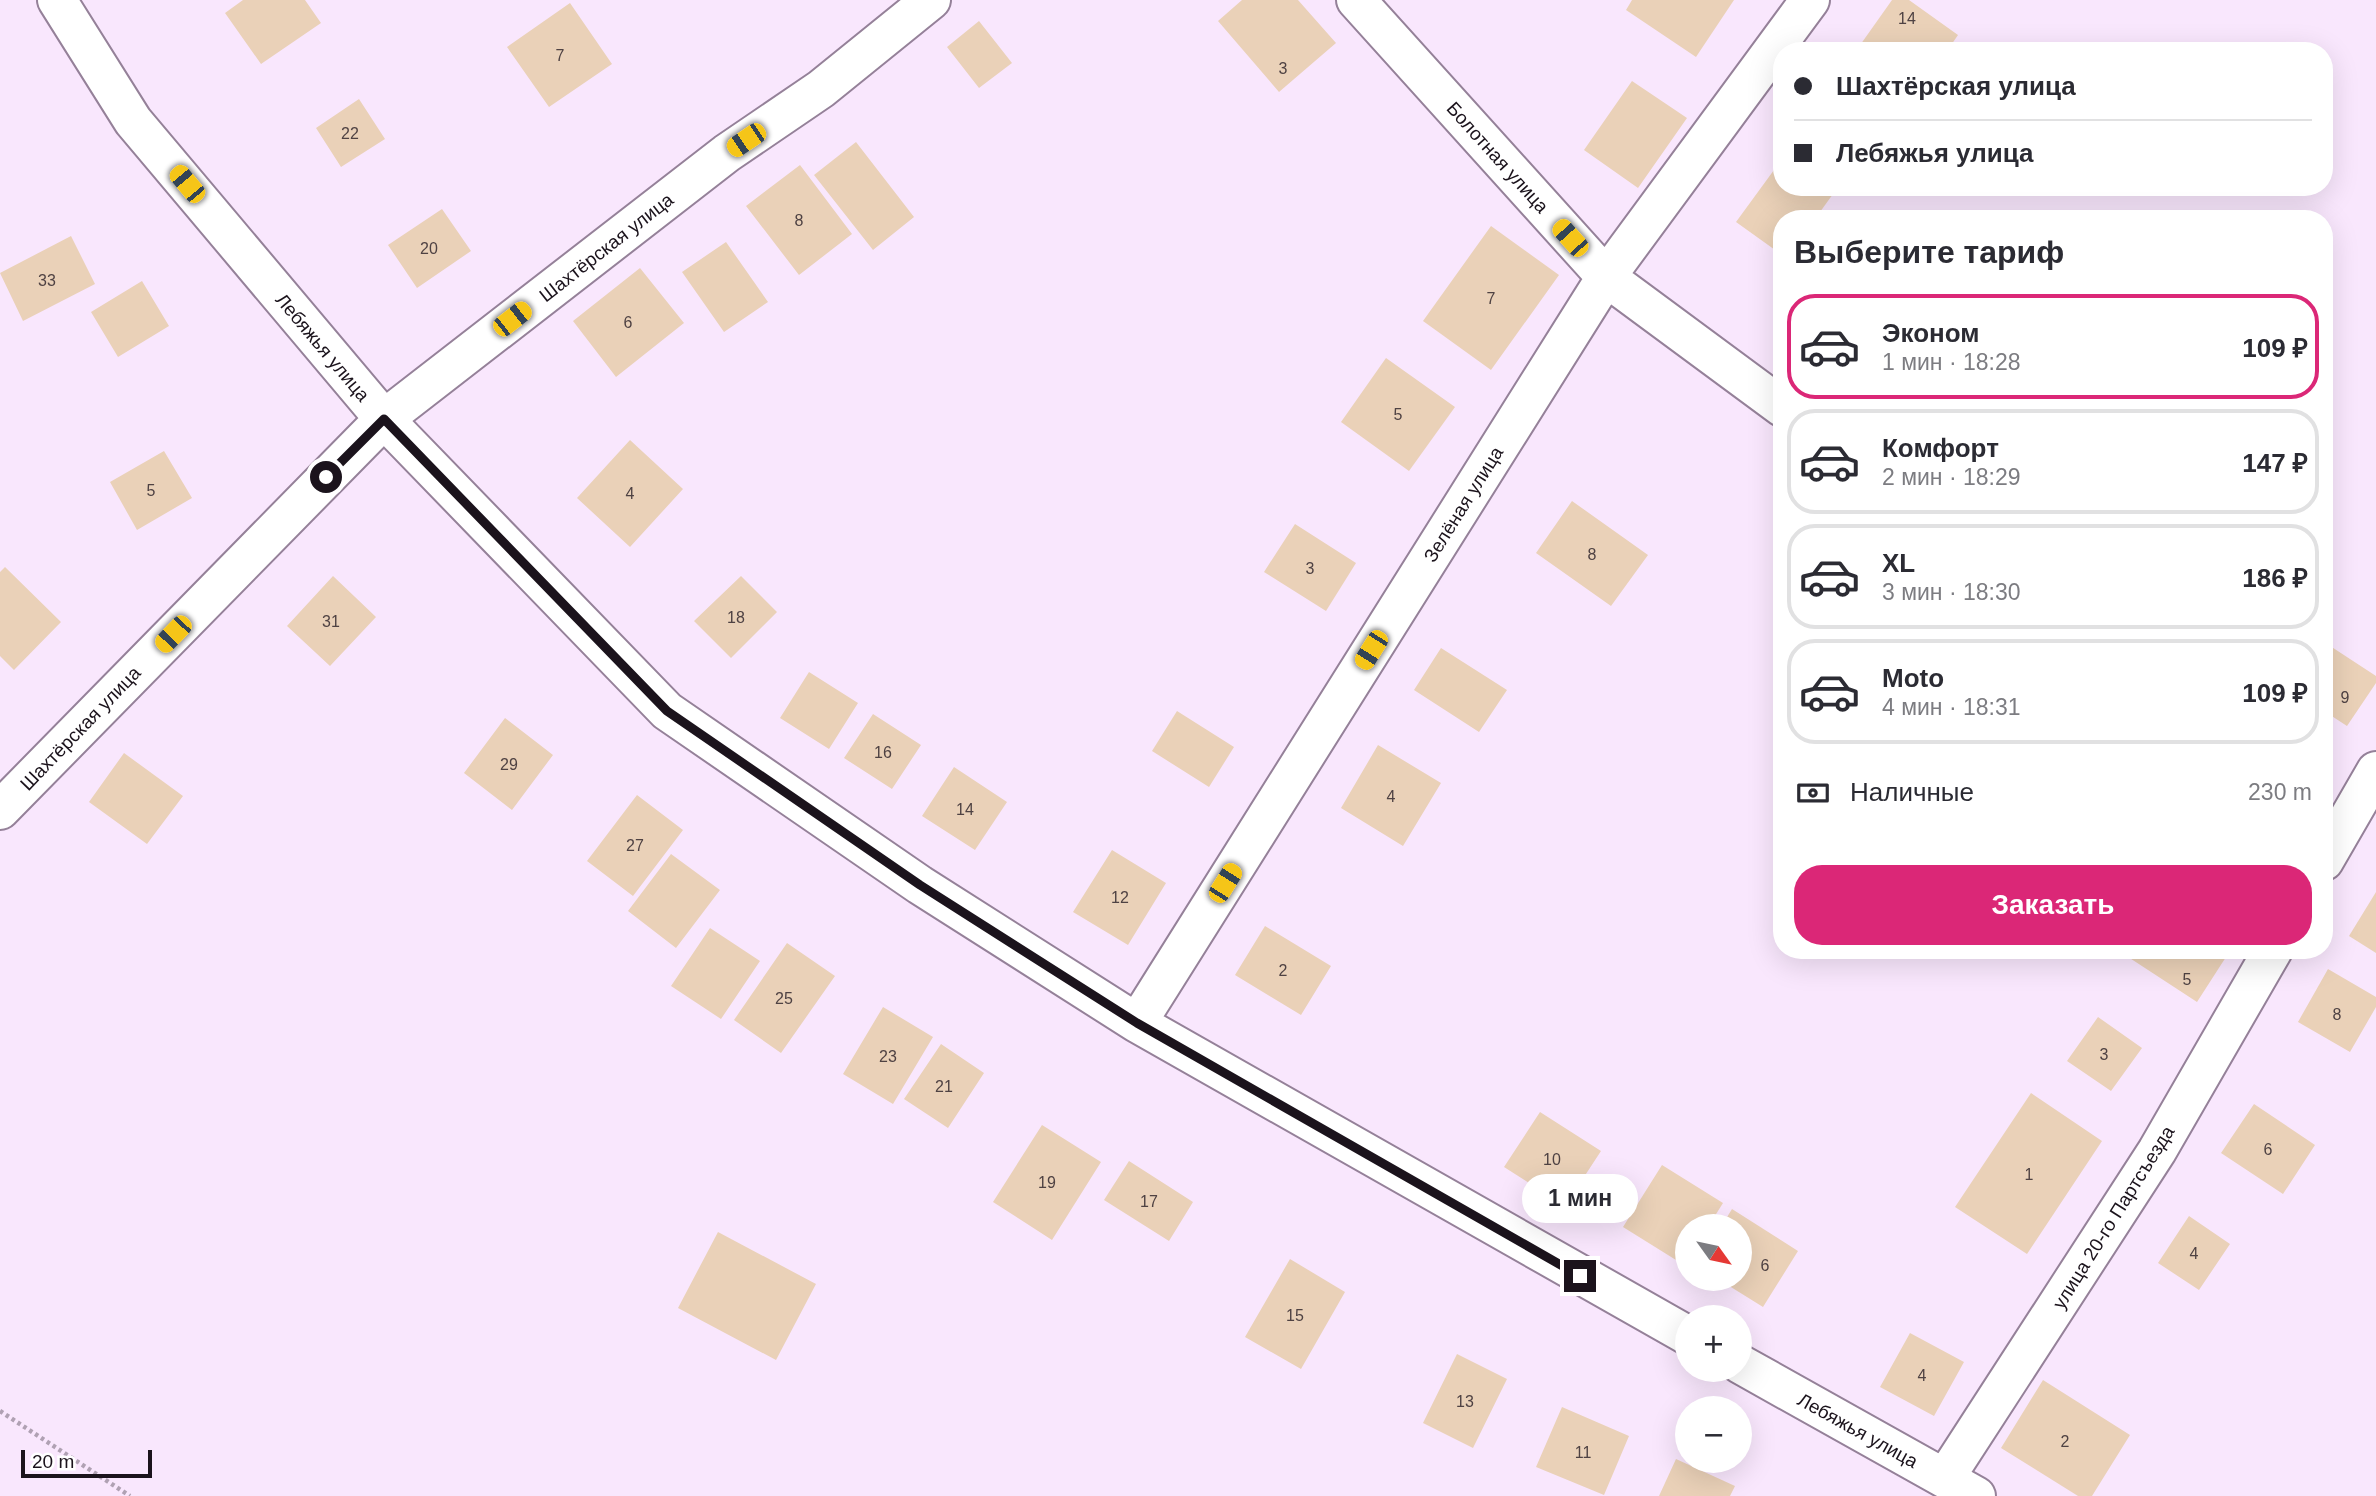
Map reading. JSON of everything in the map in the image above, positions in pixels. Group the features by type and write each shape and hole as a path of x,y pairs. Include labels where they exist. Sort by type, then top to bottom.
{"street":[{"name":"Лебяжья улица","path":"57,0 133,121 384,419 667,711 920,885 1137,1023 1675,1328"},
{"name":"Шахтёрская улица","path":"0,810 384,419 727,153 821,89 931,0"},
{"name":"Болотная улица","path":"1356,0 1606,277 1773,400"},
{"name":"Зелёная улица","path":"1779,42 1810,0"},
{"name":"Зелёная улица","path":"1137,1023 1606,277 1773,50"},
{"path":"2333,846 2376,771"},
{"name":"улица 20-го Партсъезда","path":"1960,1487 2268,959"},
{"name":"Лебяжья улица","path":"1752,1371 1960,1487"}],"path":[{"path":"0,1411 130,1496"}],"building":[{"path":"243,0 305,0 321,23 261,64 225,13"},
{"path":"1242,0 1298,0 1336,43 1279,92 1218,21"},
{"path":"1632,0 1734,0 1696,57 1626,10"},
{"path":"1892,0 1909,0 1958,35 1953,42 1862,42"},
{"path":"570,3 612,64 549,107 507,47"},
{"path":"979,21 1012,63 979,88 947,47"},
{"path":"1632,81 1687,118 1638,188 1584,150"},
{"path":"359,99 385,139 341,167 316,128"},
{"path":"856,142 914,217 873,250 814,175"},
{"path":"800,165 852,234 799,275 746,206"},
{"path":"1773,171 1773,196 1832,196 1821,210 1773,210 1773,249 1736,222"},
{"path":"442,209 471,251 417,288 388,245"},
{"path":"1491,226 1559,275 1491,370 1423,321"},
{"path":"71,236 95,284 23,321 0,273"},
{"path":"726,242 768,302 724,332 682,272"},
{"path":"640,268 684,323 616,377 573,321"},
{"path":"142,281 169,326 118,357 91,312"},
{"path":"1386,358 1455,407 1409,471 1341,422"},
{"path":"630,440 683,489 630,547 577,498"},
{"path":"164,451 192,498 137,530 110,482"},
{"path":"1572,501 1648,555 1611,606 1536,553"},
{"path":"1295,524 1356,563 1326,611 1264,572"},
{"path":"5,567 61,622 14,670 0,656 0,572"},
{"path":"333,576 376,617 330,666 287,626"},
{"path":"741,576 777,612 731,658 694,621"},
{"path":"1441,648 1507,690 1479,732 1414,690"},
{"path":"2333,648 2376,676 2376,683 2347,726 2333,717"},
{"path":"809,672 858,703 829,749 780,718"},
{"path":"1177,711 1234,747 1209,787 1152,751"},
{"path":"873,714 921,745 892,789 844,758"},
{"path":"505,718 553,755 512,810 464,773"},
{"path":"1378,745 1441,783 1403,846 1341,808"},
{"path":"124,753 183,796 147,844 89,802"},
{"path":"954,767 1007,802 975,850 922,816"},
{"path":"637,795 683,830 633,896 587,861"},
{"path":"1112,850 1166,883 1128,945 1073,912"},
{"path":"671,854 720,890 676,948 628,911"},
{"path":"2376,892 2376,953 2349,936"},
{"path":"1265,926 1331,966 1301,1015 1235,975"},
{"path":"710,928 760,961 721,1019 671,986"},
{"path":"787,943 835,976 781,1053 734,1020"},
{"path":"2131,959 2225,959 2197,1002"},
{"path":"2328,969 2376,997 2376,1007 2350,1052 2298,1022"},
{"path":"883,1007 933,1037 893,1104 843,1074"},
{"path":"2098,1017 2142,1048 2111,1091 2067,1061"},
{"path":"941,1044 984,1073 948,1128 904,1099"},
{"path":"2031,1093 2102,1141 2027,1254 1955,1207"},
{"path":"2254,1104 2315,1145 2283,1194 2221,1153"},
{"path":"1540,1112 1601,1151 1565,1206 1504,1167"},
{"path":"1042,1125 1101,1162 1052,1240 993,1202"},
{"path":"1129,1161 1193,1202 1169,1241 1104,1200"},
{"path":"1662,1165 1723,1203 1716,1214 1675,1214 1675,1259 1623,1227"},
{"path":"2189,1216 2230,1244 2199,1290 2158,1263"},
{"path":"1752,1222 1798,1251 1763,1307 1739,1292 1752,1292"},
{"path":"718,1232 816,1284 776,1360 678,1308"},
{"path":"1290,1259 1345,1292 1301,1369 1245,1337"},
{"path":"1910,1333 1964,1362 1934,1416 1880,1387"},
{"path":"1457,1354 1507,1379 1473,1448 1423,1423"},
{"path":"2043,1380 2130,1435 2092,1496 2078,1496 2001,1448"},
{"path":"1562,1407 1629,1436 1604,1495 1536,1467"},
{"path":"1675,1461 1675,1473 1707,1473 1735,1486 1730,1496 1659,1496"}],"route":[{"path":"326,477 384,419 667,711 920,885 1137,1023 1580,1276"}]}
